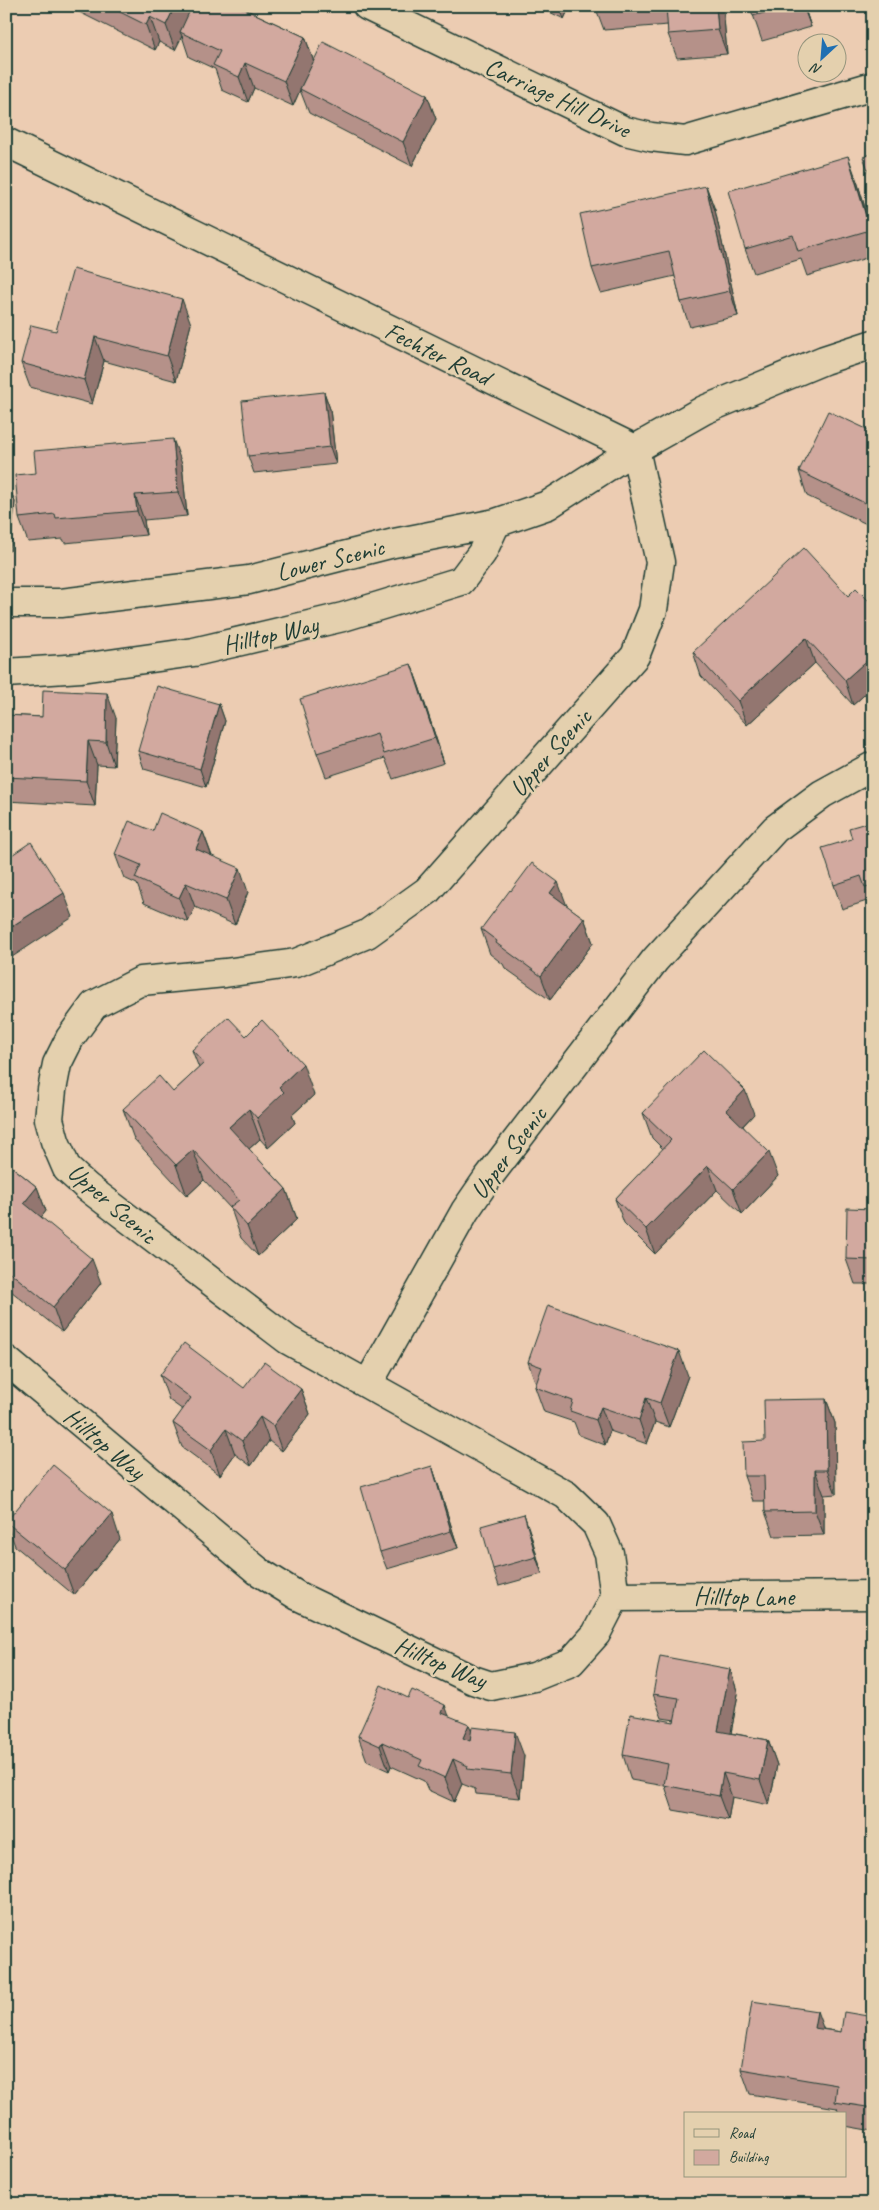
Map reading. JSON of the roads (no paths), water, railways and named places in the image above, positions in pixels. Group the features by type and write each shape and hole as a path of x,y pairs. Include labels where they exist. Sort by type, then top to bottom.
{"street":[{"name":"Carriage Hill Drive","path":"367,6 625,131 651,137 685,141 873,86"},
{"name":"Fechter Road","path":"6,142 635,449"},
{"path":"635,449 704,410 824,360 873,344"},
{"name":"Lower Scenic","path":"6,603 61,603 250,580 394,543 496,523 548,505 635,449"},
{"name":"Upper Scenic","path":"635,449 660,562 653,610 635,656 427,891 368,934 296,964 141,981 94,1005 70,1038 57,1064 52,1090 49,1119 55,1141 67,1169 87,1187 288,1340 368,1384 464,1211 655,960 775,829 822,794 873,766"},
{"name":"Hilltop Way","path":"6,673 82,668 194,652 343,617 461,581 482,553 496,523"},
{"name":"Hilltop Way","path":"6,1360 258,1571 298,1596 473,1680 491,1686 534,1677 571,1662 596,1634 615,1597"},
{"path":"368,1384 566,1495 596,1524 609,1553 615,1597"},
{"name":"Hilltop Lane","path":"615,1597 873,1595"}]}
